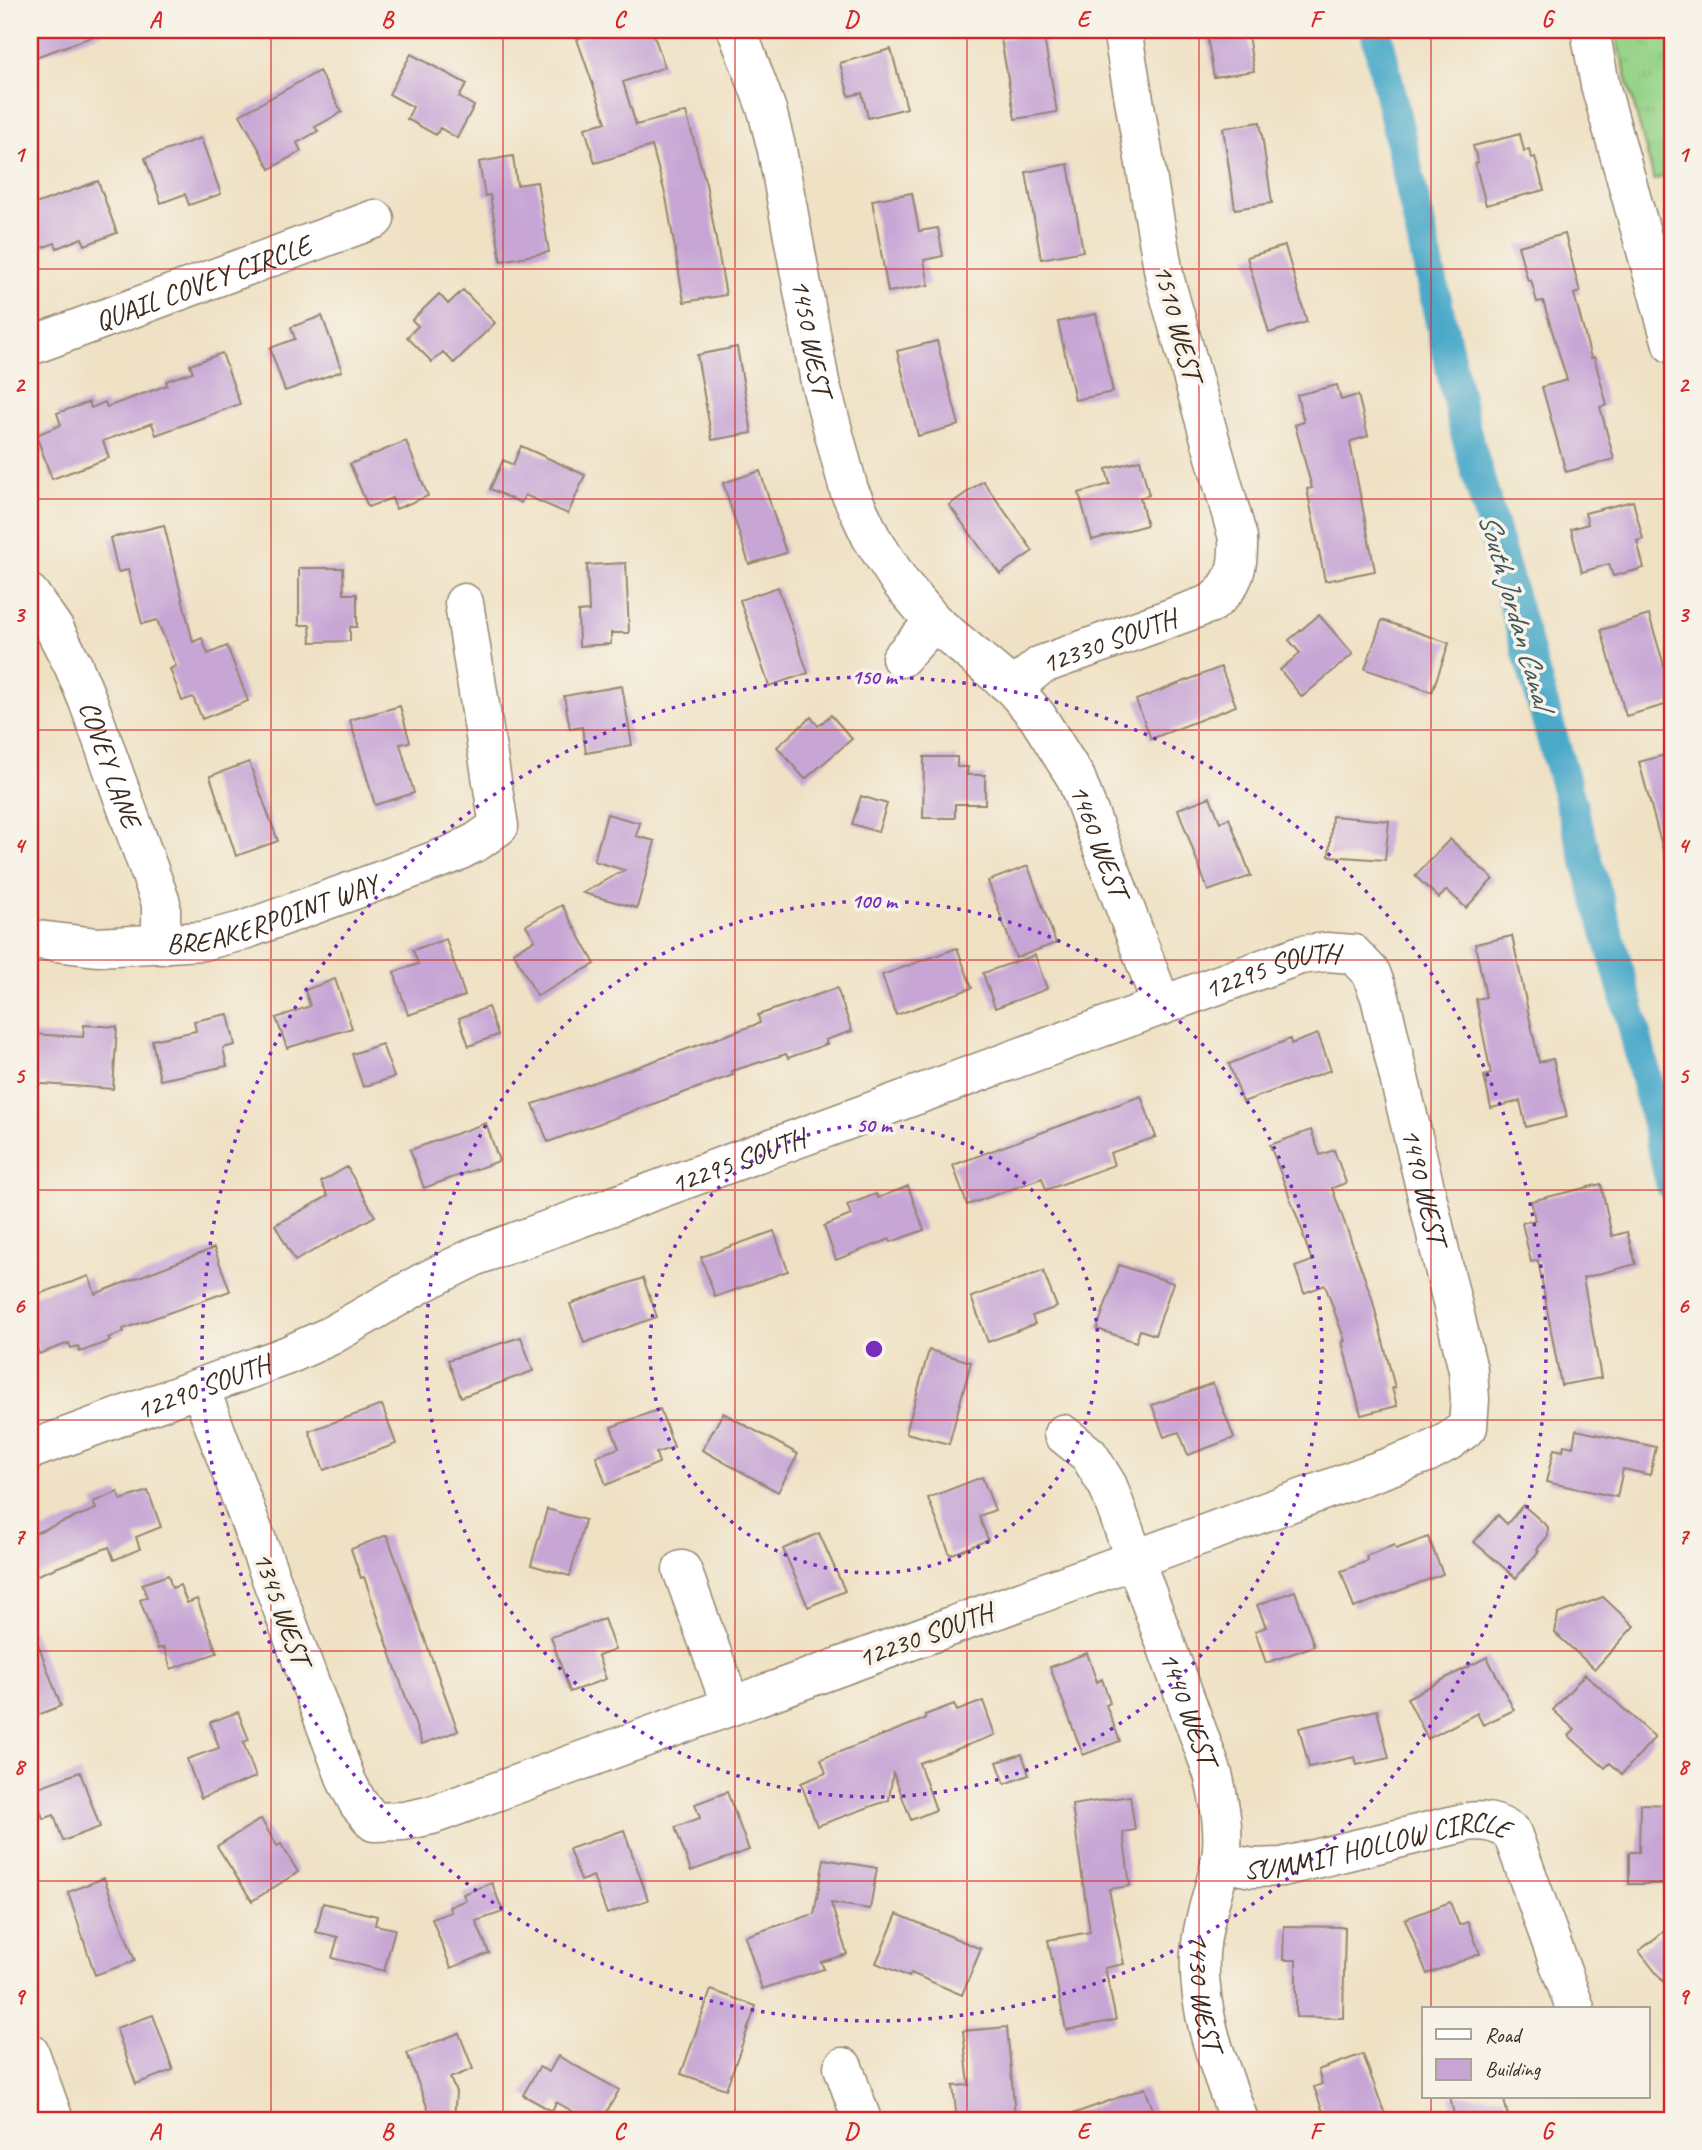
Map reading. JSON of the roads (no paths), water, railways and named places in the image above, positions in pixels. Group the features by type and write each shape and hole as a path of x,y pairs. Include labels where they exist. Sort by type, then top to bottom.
{"street":[{"name":"1450 WEST","path":"737,30 767,110 777,150 820,382 849,490 872,537 900,582 934,622 1013,688"},
{"name":"1510 WEST","path":"1122,30 1166,280 1238,538 1234,578 1225,593 1212,603"},
{"path":"1590,30 1600,85 1672,344"},
{"name":"QUAIL COVEY CIRCLE","path":"30,346 375,219"},
{"name":"COVEY LANE","path":"30,594 55,630 88,701 161,903 161,945"},
{"name":"BREAKERPOINT WAY","path":"30,939 97,947 203,941 242,930 453,854 499,826 464,603"},
{"name":"12330 SOUTH","path":"1013,688 1041,665 1212,603"},
{"path":"901,658 934,622"},
{"name":"1460 WEST","path":"1013,688 1037,716 1076,778 1162,1006"},
{"name":"12295 SOUTH","path":"371,1314 422,1283 476,1256 1300,955 1328,952 1353,954"},
{"name":"1490 WEST","path":"1353,954 1371,973 1380,997 1468,1370 1468,1427"},
{"name":"12290 SOUTH","path":"30,1450 288,1355 371,1314"},
{"name":"1345 WEST","path":"201,1388 346,1782 358,1803 374,1822"},
{"name":"12230 SOUTH","path":"374,1822 404,1821 432,1815 1427,1453 1468,1427"},
{"name":"1440 WEST","path":"1063,1434 1089,1455 1108,1486 1135,1559 1213,1774 1223,1833 1220,1862"},
{"path":"682,1570 731,1706"},
{"name":"SUMMIT HOLLOW CIRCLE","path":"1220,1862 1253,1868 1282,1867 1466,1822 1484,1820 1500,1824 1513,1833 1575,2007"},
{"name":"1430 WEST","path":"1220,1862 1200,1954 1202,2000 1212,2045 1239,2120"},
{"path":"30,2053 54,2120"},
{"path":"843,2067 862,2120"}],"waterway":[{"name":"South Jordan Canal","path":"1376,30 1464,426 1631,1016 1672,1186"}]}
